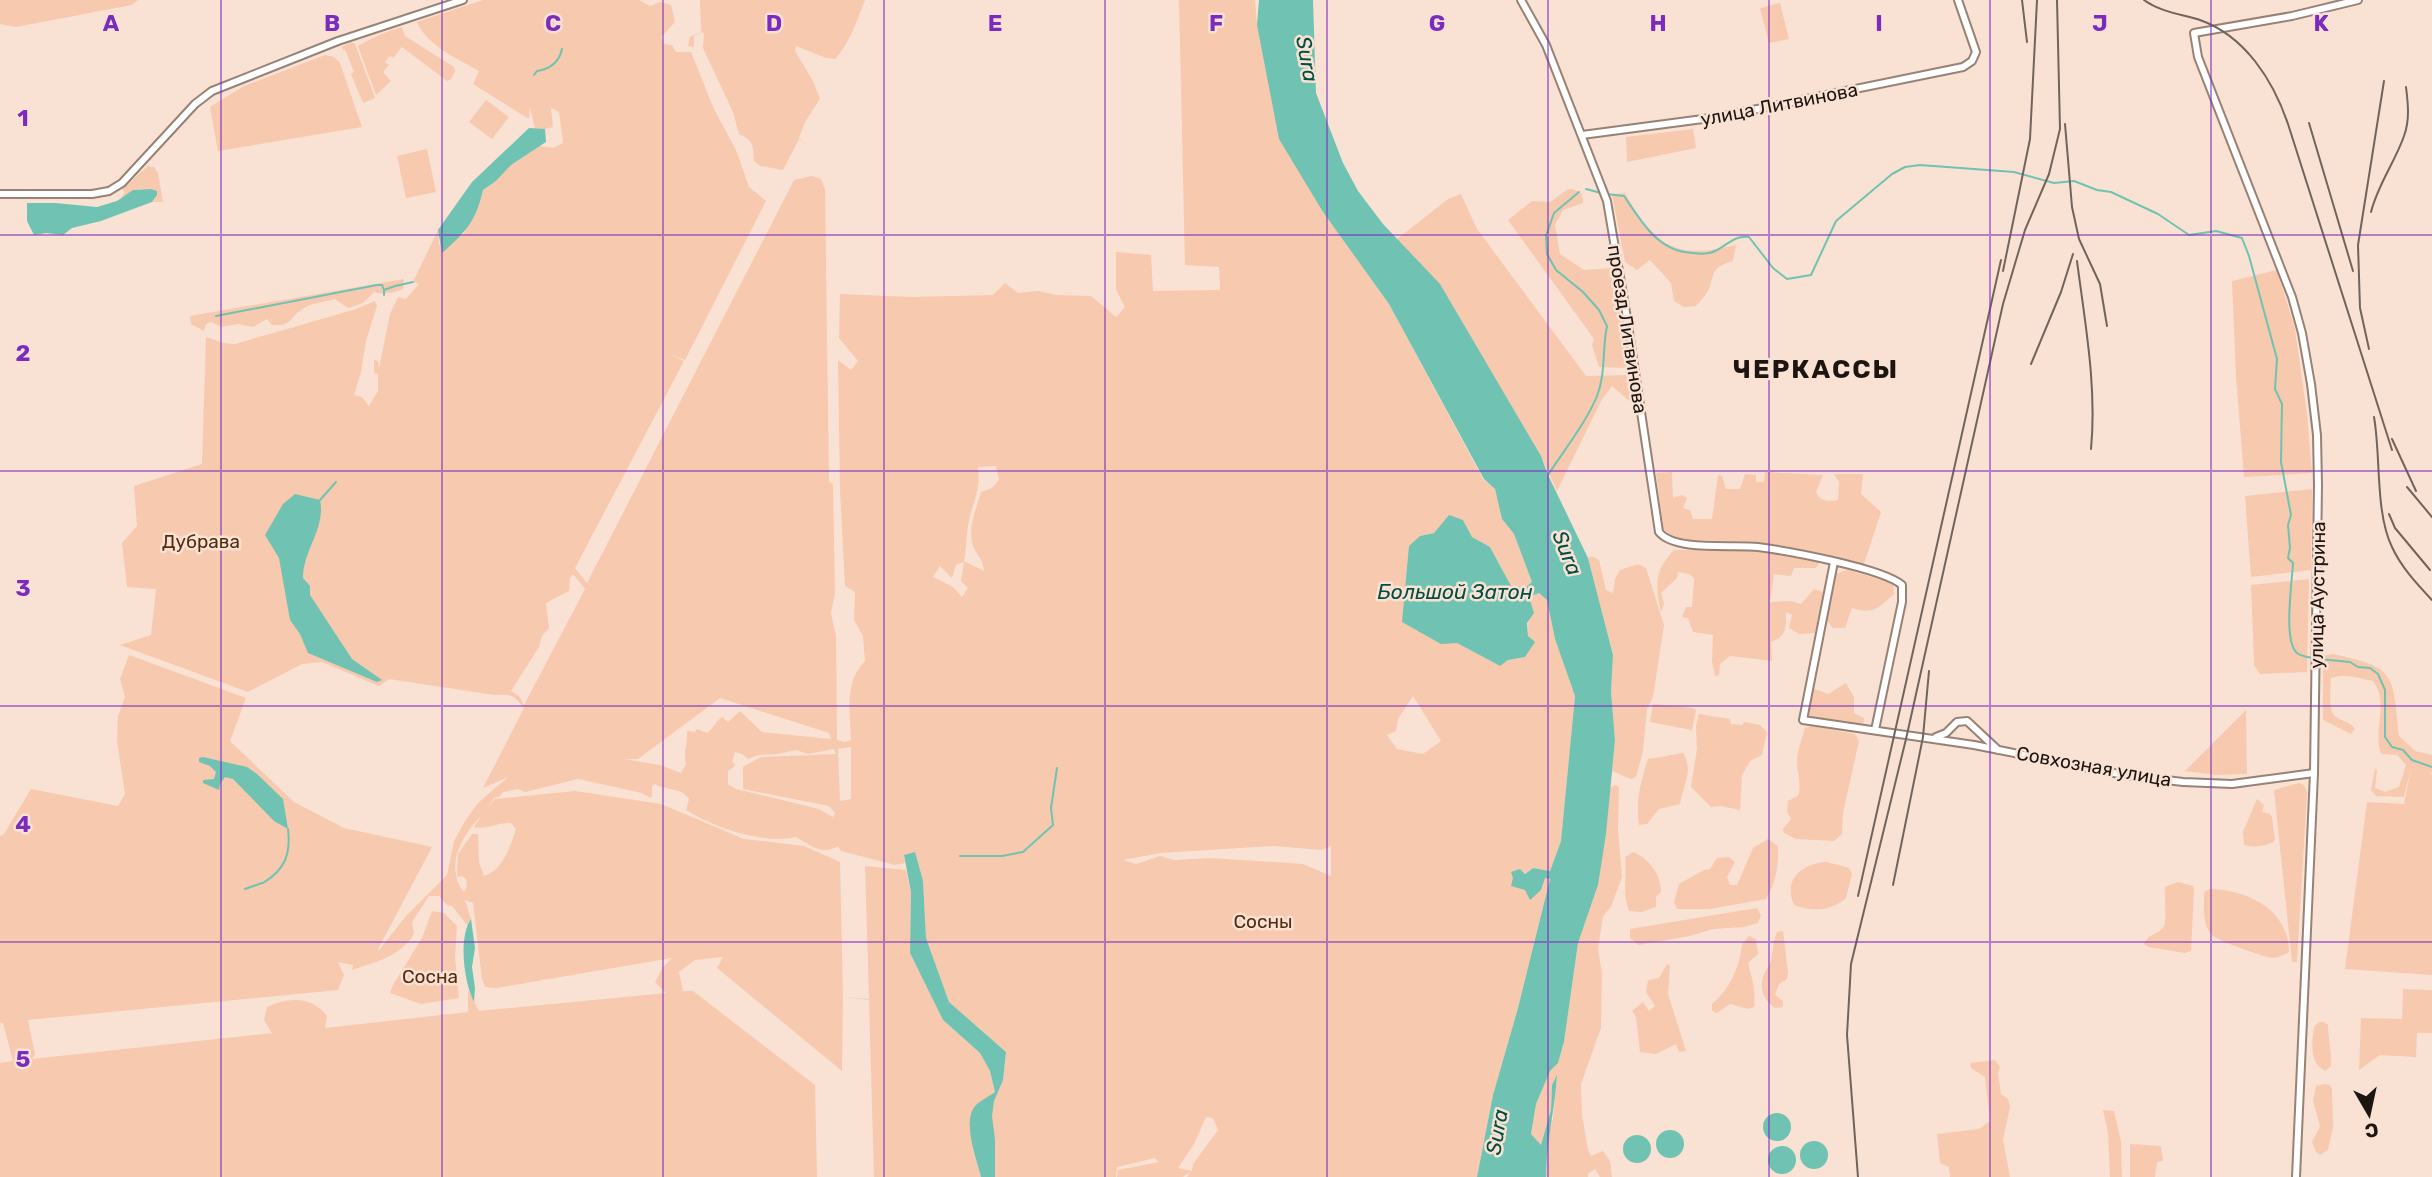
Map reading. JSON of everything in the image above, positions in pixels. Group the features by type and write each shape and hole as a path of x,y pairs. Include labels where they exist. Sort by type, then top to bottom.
{"main road":[{"path":"0,194 92,194 109,191 122,183 195,104 212,91 328,45 463,0"},
{"name":"проезд Литвинова","path":"1521,0 1546,45 1607,201 1648,454 1656,527 1662,537 1672,541 1755,547 1834,562"},
{"name":"улица Литвинова","path":"1582,135 1779,106 1963,67 1972,61 1976,52 1958,0"},
{"name":"улица Аустрина","path":"2296,1177 2314,773 2317,435 2302,333 2292,297 2198,57 2194,33 2292,16 2358,0"},
{"path":"1834,562 1886,575 1904,590 1874,730"},
{"name":"Совхозная улица","path":"1834,562 1803,720 1956,742 2124,775 2183,782 2232,784 2314,773"},
{"path":"1931,738 1942,736 1957,722 1966,721 1998,750"},
{"path":"1951,727 1951,736 1956,742"}],"green space":[{"path":"0,0 138,0 132,5 16,27 0,24"},
{"path":"483,0 639,0 650,6 660,2 671,5 675,22 661,37 664,44 672,45 676,52 691,52 714,109 736,150 749,187 766,201 685,360 668,353 684,361 575,568 587,583 794,180 812,176 821,179 825,189 829,482 833,484 835,593 831,613 836,636 837,740 845,742 851,740 851,688 858,669 865,661 863,636 854,620 855,592 845,586 838,360 851,370 858,361 839,338 840,294 911,297 993,295 1005,283 1018,293 1038,291 1056,295 1091,296 1116,317 1125,307 1116,290 1116,252 1151,255 1153,291 1220,290 1219,267 1185,265 1179,0 1255,0 1257,25 1323,212 1389,304 1483,479 1495,489 1502,519 1514,534 1532,582 1527,587 1511,587 1490,547 1472,537 1463,520 1420,536 1457,643 1500,666 1508,660 1525,657 1534,642 1528,636 1529,597 1539,593 1547,600 1555,639 1575,696 1561,841 1550,871 1533,868 1524,874 1511,873 1550,878 1493,1095 1477,1177 1187,1177 1190,1172 1183,1177 1117,1177 1118,1170 1159,1162 1155,1158 1117,1167 1116,1177 874,1177 869,1000 843,997 842,1071 717,968 723,957 695,960 679,972 683,991 693,991 815,1085 817,1177 0,1177 0,1063 13,1061 3,1023 0,1023 0,836 4,834 31,789 118,806 125,794 117,741 118,716 125,697 120,679 129,655 246,698 230,741 294,802 344,828 432,847 377,951 406,916 447,875 454,841 465,821 478,803 508,777 483,788 524,708 512,696 389,679 379,686 322,662 302,664 248,692 120,645 151,635 156,589 127,587 122,543 137,526 134,486 202,464 206,337 235,344 353,310 375,301 377,306 354,395 362,397 369,406 378,391 378,374 374,373 374,360 378,361 379,368 390,314 398,297 406,299 419,284 413,282 438,230 439,245 464,234 483,190 511,165 540,146 553,148 563,143 559,112 551,108 553,127 535,129 530,107 529,119 473,84 479,71 436,45 417,22","holes":["996,466 999,480 992,488 981,492 972,525 971,539 984,571 964,561 969,522 977,492 978,467","964,562 961,581 968,588 962,597 953,587 933,577 940,566 952,578 956,565","573,574 585,589 524,705 519,696 511,691 549,628 546,603 569,591","1413,696 1441,741 1423,754 1397,749 1387,735 1396,731 1398,719","720,698 829,733 831,739 762,732 740,711 728,722 722,717 707,733 697,729 695,732 687,731 686,764 681,773 660,765 624,759 638,759","851,747 851,799 840,801 838,749","834,749 836,754 761,757 743,767 743,789 829,806 835,813 833,817 819,809 736,789 728,784 728,771 734,767 732,762 735,752 748,759 796,750 808,754","578,779 642,793 650,798 652,786 655,784 686,795 689,799 686,810 710,823 739,833 769,839 796,837 822,850 838,846 841,851 895,865 905,863 904,855 923,881 926,938 949,1002 1006,1052 1003,1079 995,1092 990,1071 980,1053 943,1020 910,953 911,892 906,870 865,866 869,999 843,997 840,862 804,846 744,839 661,804 575,791 495,799 487,809 494,798 503,792 518,789 525,792","482,815 474,827 511,823 516,829 501,863 484,876 479,862 478,834 472,834 458,854 457,877 458,852 468,832","1274,846 1322,850 1331,846 1331,876 1303,864 1210,858 1174,860 1160,856 1136,864 1123,860 1161,853","457,877 466,879 467,886 464,892","429,896 439,896 447,905 452,906 467,925 471,919 465,900 473,903 485,987 497,988 672,958 663,967 655,982 666,993 479,1011 468,990 468,1012 325,1028 327,1016 321,1009 307,1002 292,1000 267,1007 264,1020 272,1033 32,1059 35,1054 28,1020 338,990 344,975 338,962 353,965 352,970 395,953 409,942 414,934 412,922","1206,1117 1213,1118 1218,1130 1193,1164 1192,1171 1178,1168 1194,1144"]},
{"path":"700,0 865,0 849,39 835,59 796,46 795,51 813,81 820,99 805,122 799,138 810,149 799,139 783,170 760,166 754,161 752,144 739,134 733,112 703,48 704,34 702,32 694,36 694,47 688,46 690,37 672,45 701,32"},
{"path":"1780,3 1789,39 1769,43 1760,8"},
{"path":"402,27 405,36 454,67 455,71 447,81 402,47 393,58 390,56 385,62 389,65 383,72 391,81 376,95 358,46"},
{"path":"351,42 355,44 375,98 363,103 351,74 354,72 342,47"},
{"path":"325,55 334,57 340,63 362,127 218,151 210,107 244,86"},
{"path":"486,100 509,117 492,139 469,122"},
{"path":"1693,129 1696,148 1627,162 1626,137"},
{"path":"427,149 436,192 406,198 397,156"},
{"path":"148,166 154,167 158,173 163,202 152,202 155,199 148,190 139,189 121,198 125,192 122,189"},
{"path":"1568,189 1582,194 1583,203 1563,210 1555,225 1560,254 1584,270 1613,268 1629,368 1599,367 1592,345 1594,339 1508,220 1532,201 1550,202"},
{"path":"1625,193 1647,226 1669,245 1698,251 1736,245 1733,261 1716,269 1708,291 1696,306 1684,307 1674,301 1671,283 1650,260 1637,270 1625,262 1612,194"},
{"path":"1461,194 1477,229 1586,376 1626,375 1633,388 1634,405 1612,386 1601,401 1557,491 1541,456 1499,385 1397,239 1448,199"},
{"path":"2277,270 2295,329 2312,473 2244,477 2232,281"},
{"path":"404,279 403,289 385,293 374,292 363,303 348,308 335,299 313,304 284,324 272,325 267,319 253,327 238,324 221,327 211,322 206,324 204,331 191,324 190,316"},
{"path":"1672,472 1673,498 1682,495 1687,498 1683,508 1690,510 1693,519 1712,519 1718,475 1722,476 1726,489 1740,489 1745,474 1756,475 1756,482 1764,482 1765,472 1823,475 1816,492 1822,499 1831,501 1838,500 1839,482 1834,474 1863,474 1861,494 1881,512 1863,567 1756,542 1677,539 1663,529 1656,473"},
{"path":"2312,489 2311,570 2251,577 2245,496"},
{"path":"1674,550 1753,551 1820,562 1816,568 1794,568 1791,576 1774,574 1770,602 1791,601 1801,604 1814,589 1823,592 1815,633 1799,634 1789,628 1792,615 1786,612 1784,631 1771,642 1772,661 1730,656 1720,664 1719,675 1715,676 1712,661 1713,635 1693,632 1688,618 1682,617 1686,607 1692,607 1694,578 1678,572 1677,578 1661,593 1664,604 1661,612 1658,579 1663,565"},
{"path":"1592,556 1599,560 1606,590 1613,593 1615,579 1620,570 1638,564 1646,568 1664,625 1653,697 1647,709 1643,751 1636,777 1631,779 1612,771 1615,740 1611,692 1613,655 1588,558"},
{"path":"1847,570 1893,583 1894,594 1875,609 1866,611 1852,608 1845,628 1833,628 1824,617 1836,574"},
{"path":"2309,579 2307,672 2260,674 2254,665 2251,585"},
{"path":"2333,654 2370,664 2388,677 2395,699 2399,736 2415,751 2432,755 2432,773 2428,771 2432,775 2432,975 2345,969 2367,802 2404,804 2412,764 2404,797 2376,796 2371,790 2375,769 2375,788 2385,792 2399,787 2406,765 2397,755 2381,754 2378,735 2381,708 2378,690 2373,681 2347,676 2331,678 2331,709 2336,717 2353,726 2355,729 2351,734 2323,720 2323,656"},
{"path":"1846,683 1854,697 1854,713 1864,718 1863,727 1809,719 1806,710 1812,688 1828,694"},
{"path":"1653,704 1696,710 1692,730 1650,722"},
{"path":"2246,710 2247,774 2216,775 2185,771"},
{"path":"1699,714 1730,719 1731,724 1742,725 1744,722 1760,725 1767,732 1762,755 1750,761 1742,775 1740,810 1711,807 1691,787"},
{"path":"1812,726 1855,734 1859,741 1843,813 1842,834 1834,841 1796,839 1784,833 1783,829 1791,819 1787,811 1788,801 1798,796 1799,792 1797,762 1800,745 1805,728"},
{"path":"1683,753 1688,772 1680,804 1659,809 1647,824 1639,825 1639,792 1648,759"},
{"path":"2299,783 2304,785 2307,792 2297,962 2292,962 2274,790"},
{"path":"1615,785 1619,787 1618,830 1622,877 1611,907 1603,916 1598,949 1602,973 1601,1028 1581,1084 1582,1115 1588,1150 1591,1156 1603,1151 1610,1161 1612,1177 1600,1177 1595,1169 1588,1177 1546,1177 1547,1138 1553,1119 1557,1077 1552,1085 1551,1110 1541,1146 1531,1135 1536,1104 1550,1070 1558,1063 1564,1042 1578,943 1598,885 1610,788"},
{"path":"2257,799 2264,805 2262,812 2272,817 2275,839 2274,842 2263,845 2244,845 2243,832"},
{"path":"1768,839 1778,846 1778,860 1766,899 1710,909 1677,909 1674,902 1679,884 1710,869 1717,858 1729,857 1735,862 1727,877 1730,885 1737,885 1753,848"},
{"path":"1633,852 1649,863 1657,874 1661,892 1656,897 1656,907 1641,912 1629,911 1626,898 1625,857"},
{"path":"1827,862 1849,868 1852,874 1846,898 1834,906 1822,909 1794,905 1791,887 1797,874 1810,865"},
{"path":"2178,882 2193,886 2194,889 2191,951 2185,953 2148,947 2144,944 2146,940 2162,929 2165,923 2165,887"},
{"path":"2211,889 2239,893 2264,905 2282,925 2289,952 2274,958 2269,957 2232,945 2212,935 2205,921 2204,910 2204,893"},
{"path":"1757,908 1761,915 1758,923 1744,927 1713,929 1638,945 1630,938 1630,929"},
{"name":"Сосна","path":"432,911 444,913 457,926 455,957 459,998 421,1004 390,993 422,938"},
{"path":"1783,931 1788,972 1787,979 1779,984 1775,995 1783,1001 1783,1007 1775,1008 1765,998 1762,985 1777,932"},
{"path":"1749,936 1756,939 1758,954 1748,963 1754,990 1754,1007 1748,1009 1730,1004 1717,1013 1712,1011 1712,1004 1733,977 1742,944"},
{"path":"1667,964 1670,966 1668,994 1686,1051 1679,1052 1676,1044 1656,1054 1640,1052 1636,1017 1632,1011 1643,1002 1649,1011 1655,1006 1646,992 1648,980 1659,978"},
{"path":"2403,989 2432,990 2432,1033 2417,1033 2416,1057 2380,1055 2359,1070 2361,1018 2402,1019"},
{"path":"2319,1022 2328,1025 2331,1066 2325,1071 2316,1063 2313,1052 2314,1027"},
{"path":"1995,1060 2000,1067 1998,1074 2001,1094 2008,1099 2010,1107 2003,1140 2010,1177 1950,1177 1949,1167 1940,1163 1937,1134 1979,1129 1990,1121 1985,1077 1971,1068 1970,1063"},
{"path":"2325,1084 2332,1089 2333,1127 2328,1150 2320,1155 2312,1142 2320,1126 2313,1101 2316,1086"},
{"path":"2103,1110 2114,1111 2121,1141 2122,1177 2110,1177 2108,1133"},
{"path":"2130,1144 2161,1146 2163,1161 2157,1162 2155,1177 2130,1177"}],"water":[{"path":"1259,0 1313,0 1316,93 1343,163 1358,191 1383,224 1440,284 1541,456 1588,558 1613,655 1611,692 1615,740 1598,885 1578,943 1564,1042 1558,1063 1550,1071 1536,1104 1531,1134 1541,1145 1551,1110 1552,1085 1557,1075 1546,1177 1477,1177 1493,1095 1550,879 1545,878 1541,890 1530,900 1525,890 1511,886 1511,872 1520,869 1525,874 1533,868 1550,871 1561,841 1575,696 1555,639 1547,600 1539,593 1529,597 1534,613 1527,623 1528,636 1535,642 1525,657 1508,660 1500,666 1457,643 1441,644 1402,622 1409,546 1420,536 1434,533 1449,515 1463,520 1472,537 1490,547 1511,586 1526,587 1532,582 1514,534 1502,519 1495,489 1484,479 1389,304 1323,212 1279,139 1257,25"},
{"path":"529,128 545,129 546,142 511,165 483,190 469,225 442,253 438,230 472,182"},
{"path":"133,190 157,191 152,202 101,221 72,228 63,235 34,235 27,221 27,203 97,207 117,201"},
{"path":"295,494 320,500 320,520 304,568 303,578 310,586 310,595 352,659 382,680 377,682 308,653 290,620 279,558 265,535 283,504"},
{"path":"199,758 247,767 257,774 283,799 288,829 274,821 233,779 225,777 219,790 203,783 203,780 214,779 216,772 210,766 199,762"},
{"path":"915,852 923,881 926,938 949,1002 1006,1052 1003,1080 994,1101 992,1116 995,1177 981,1177 970,1130 970,1120 976,1105 995,1092 990,1071 980,1053 943,1020 910,953 911,892 904,855"},
{"path":"471,919 475,948 472,967 474,1002 467,984 464,960 465,937"},
{"path":"1777,1113 1787,1117 1791,1127 1787,1137 1777,1141 1767,1137 1763,1127 1767,1117"},
{"path":"1670,1130 1680,1134 1684,1144 1680,1154 1670,1158 1660,1154 1656,1144 1660,1134"},
{"path":"1637,1135 1647,1139 1651,1149 1647,1159 1637,1163 1627,1159 1623,1149 1627,1139"},
{"path":"1814,1141 1824,1145 1828,1155 1824,1165 1814,1169 1804,1165 1800,1155 1804,1145"},
{"path":"1782,1146 1792,1150 1796,1160 1792,1170 1782,1174 1772,1170 1768,1160 1772,1150"}],"waterway":[{"path":"534,75 553,64 562,49"},
{"path":"1606,194 1624,196 1652,234 1670,247 1681,251 1710,253 1735,239 1749,237 1773,268 1787,279 1811,275 1836,221 1892,174 1905,167 1920,165 2014,172 2054,183 2074,181 2111,192 2158,214 2189,235 2216,231 2242,238 2277,359 2275,389 2282,404 2281,462 2291,515 2288,525 2288,558 2293,563 2290,637 2297,653 2314,658"},
{"path":"1586,189 1601,193"},
{"path":"1548,475 1593,406 1603,370 1607,326 1599,310 1583,292 1556,270 1547,254 1546,236 1554,213 1579,192"},
{"path":"384,295 384,290 413,282"},
{"path":"216,316 377,285 382,285 384,290"},
{"path":"320,500 336,482"},
{"path":"2319,659 2350,662 2358,667 2370,668 2378,674 2385,690 2385,737 2392,747 2403,750 2412,760 2432,767"},
{"path":"960,856 1002,856 1023,852 1053,825 1051,808 1057,768"},
{"path":"263,883 277,873 285,860 288,829"},
{"path":"245,889 262,883"}],"railway":[{"path":"2022,0 2027,42"},
{"path":"2003,271 2030,139 2037,0"},
{"path":"1858,1177 1847,1035 1851,964 1906,739 2003,304 2025,230 2049,174 2060,129 2057,0"},
{"path":"2144,0 2164,10 2200,20 2231,37 2255,61 2274,91 2288,124 2392,450"},
{"path":"2369,349 2360,308 2358,245 2384,81"},
{"path":"2371,212 2406,130 2406,87"},
{"path":"2309,123 2353,271"},
{"path":"2065,124 2072,207 2079,239 2100,284 2107,326"},
{"path":"2031,364 2061,292 2073,254"},
{"path":"1858,896 2001,260"},
{"path":"2077,261 2091,379 2091,449"},
{"path":"2374,417 2381,501 2387,533 2400,561 2432,600"},
{"path":"2392,439 2416,491"},
{"path":"2407,487 2432,517"},
{"path":"2389,514 2395,528 2430,570"},
{"path":"1893,885 1923,737 1929,671"}],"district":[{"name":"ЧЕРКАССЫ","path":"1816,369"}],"water label":[{"name":"Sura","path":"1307,59"},
{"name":"Sura","path":"1567,553"},
{"name":"Большой Затон","path":"1455,592"},
{"name":"Sura","path":"1497,1132"}],"park label":[{"name":"Дубрава","path":"201,541"},
{"name":"Сосны","path":"1263,921"}]}
